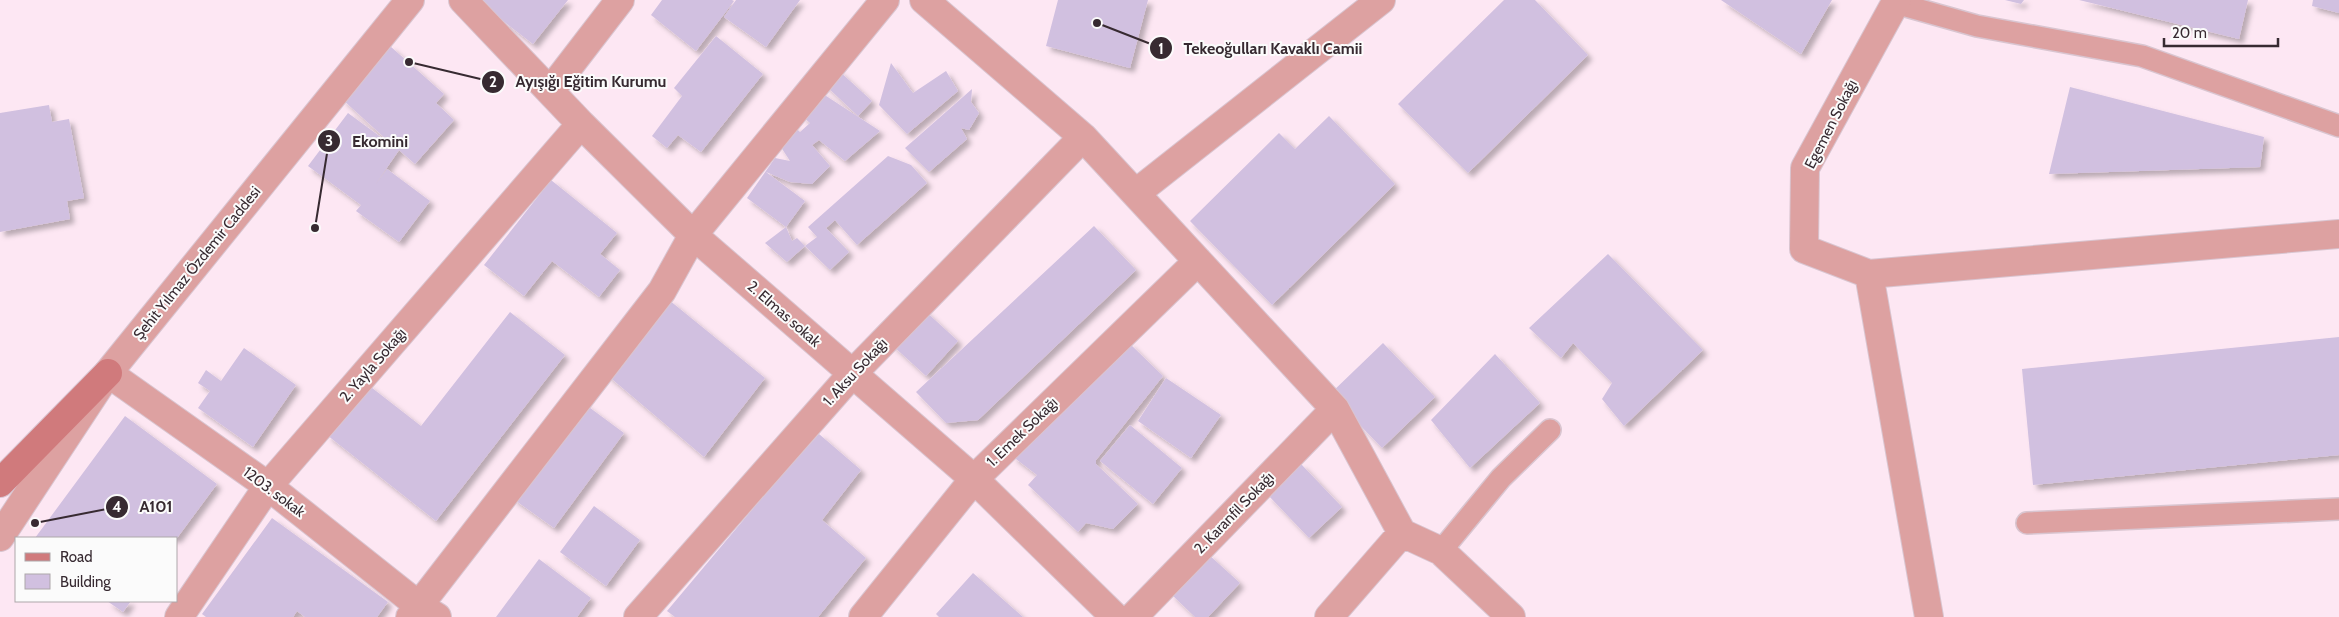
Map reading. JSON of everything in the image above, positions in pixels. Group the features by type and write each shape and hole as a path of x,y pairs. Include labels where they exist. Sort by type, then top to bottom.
{"street":[{"name":"Şehit Yılmaz Özdemir Caddesi","path":"0,537 108,372 410,0"},
{"name":"2. Elmas sokak","path":"463,0 581,124 693,236 974,479 1115,617"},
{"path":"550,91 620,0"},
{"path":"422,613 662,291 693,236 885,0"},
{"path":"924,0 1083,137 1335,409 1402,533 1441,551 1512,617"},
{"path":"1136,194 1381,0"},
{"name":"Egemen Sokağı","path":"1869,274 1804,248 1805,168 1896,2"},
{"name":"2. Yayla Sokağı","path":"179,617 268,486 581,124"},
{"name":"1. Aksu Sokağı","path":"638,617 852,374 1083,137"},
{"path":"1928,617 1869,274 2339,234"},
{"name":"1. Emek Sokağı","path":"862,617 974,479 1198,261"},
{"path":"0,483 108,372"},
{"name":"1203. sokak","path":"108,372 268,486 422,613"},
{"name":"2. Karanfil Sokağı","path":"1133,617 1335,409"},
{"path":"1330,617 1402,533"}],"lane":[{"path":"1896,2 1977,26 2142,56 2339,126"},
{"path":"1441,551 1501,478 1550,430"},
{"path":"2027,523 2339,509"}],"building":[{"path":"476,0 568,0 533,44"},
{"path":"662,0 734,1 696,51 651,15"},
{"path":"736,0 800,0 766,47 724,17"},
{"path":"1058,0 1148,0 1130,68 1046,46"},
{"path":"1504,0 1535,0 1588,55 1468,173 1398,104"},
{"path":"1721,0 1832,0 1801,54"},
{"path":"2005,0 2024,0 2021,4"},
{"path":"2079,0 2248,0 2239,39"},
{"path":"2313,0 2339,0 2339,13 2312,6"},
{"path":"716,36 763,74 701,152 678,135 667,148 652,136 682,96 674,88"},
{"path":"390,46 444,94 436,103 454,120 415,164 399,150 375,185 387,169 430,201 399,242 356,211 361,205 308,166 348,113 397,149 342,99"},
{"path":"891,63 913,93 946,71 958,91 907,134 879,105"},
{"path":"838,70 872,101 858,116 824,84"},
{"path":"2070,87 2264,137 2260,167 2049,174"},
{"path":"972,89 971,102 979,113 969,130 961,128 967,139 929,172 905,148"},
{"path":"820,92 880,131 845,161 819,140 812,145 830,166 812,184 790,182 766,172 805,201 786,227 747,198 775,158 790,161 779,144 795,127 800,132 810,123 802,116"},
{"path":"49,105 52,122 69,119 84,198 67,201 70,219 0,232 0,113"},
{"path":"1329,116 1395,184 1272,305 1190,221 1279,133 1295,149"},
{"path":"888,156 911,165 927,183 857,245 835,220 826,228 849,252 830,270 805,246 817,237 808,227"},
{"path":"551,180 617,233 600,254 620,270 599,297 552,261 524,296 484,265"},
{"path":"1094,226 1136,270 978,420 946,423 916,392"},
{"path":"786,227 792,241 797,238 805,246 787,262 765,243"},
{"path":"1608,254 1703,350 1624,426 1602,399 1612,383 1573,343 1561,358 1529,328"},
{"path":"669,300 765,378 704,457 606,374"},
{"path":"923,309 958,341 926,376 891,344"},
{"path":"510,312 565,355 436,521 327,435 367,384 421,426"},
{"path":"2339,337 2339,455 2033,485 2022,369"},
{"path":"1129,343 1163,376 1096,460 1096,464 1138,504 1113,529 1086,523 1078,532 1028,485 1037,475 1012,456"},
{"path":"1383,343 1435,397 1382,448 1330,394"},
{"path":"244,348 296,385 253,447 198,408 210,391 198,383 206,370 221,381"},
{"path":"1495,354 1540,403 1470,468 1431,420"},
{"path":"1166,378 1221,415 1191,458 1138,421"},
{"path":"582,402 624,433 554,528 512,498"},
{"path":"125,416 217,484 178,537 36,537"},
{"path":"1130,425 1182,468 1153,504 1100,461"},
{"path":"819,434 861,470 822,520 866,558 818,617 675,617 667,611 777,480"},
{"path":"1301,464 1342,507 1309,538 1268,495"},
{"path":"594,506 640,540 606,586 560,552"},
{"path":"272,518 388,602 377,617 305,617 297,611 293,617 206,617 202,614"},
{"path":"1208,554 1240,583 1208,617 1195,617 1171,594"},
{"path":"539,559 591,598 577,617 496,617"},
{"path":"973,573 1023,617 939,617 936,614"},
{"path":"108,602 130,602 123,612"}],"place":[{"name":"Tekeoğulları Kavaklı Camii","path":"1097,23"},
{"name":"Ayışığı Eğitim Kurumu","path":"409,62"},
{"name":"Ekomini","path":"315,228"},
{"name":"A101","path":"35,523"}]}
